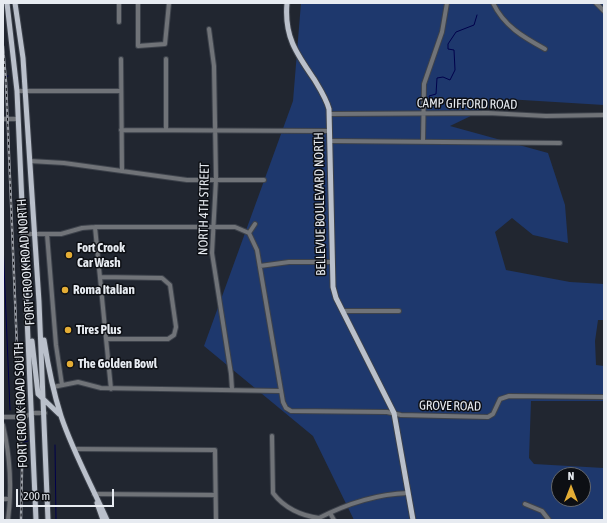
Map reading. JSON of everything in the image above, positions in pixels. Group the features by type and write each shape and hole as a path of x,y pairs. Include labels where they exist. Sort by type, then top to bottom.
{"main road":[{"name":"FORT CROOK ROAD SOUTH","path":"7,3 17,91 22,234 29,324 36,520"},
{"name":"FORT CROOK ROAD NORTH","path":"15,3 21,40 35,234 45,413 48,520"},
{"name":"BELLEVUE BOULEVARD NORTH","path":"287,3 287,26 290,40 324,94 330,114 331,262 333,287 394,413 413,520"},
{"path":"40,318 53,387 61,417 94,494 103,520"},
{"path":"29,324 39,397 53,407 61,417"},
{"path":"94,494 108,520"}],"street":[{"path":"119,3 119,22"},
{"path":"138,3 138,46 165,44 169,3"},
{"path":"423,142 423,113 426,78 442,32 447,3"},
{"path":"493,3 501,18 508,26 544,49"},
{"path":"596,3 604,12"},
{"name":"NORTH 4TH STREET","path":"209,29 214,66 216,179 212,254 232,389"},
{"path":"121,59 122,171"},
{"path":"166,59 166,129"},
{"path":"17,91 121,91"},
{"name":"CAMP GIFFORD ROAD","path":"330,114 498,113 546,116 604,114"},
{"path":"3,119 18,119"},
{"path":"121,130 214,129 330,131"},
{"path":"330,141 423,142 444,145 560,143"},
{"path":"30,162 66,163 187,180 264,180"},
{"path":"249,233 255,224"},
{"path":"22,234 65,234 82,228 95,227 213,226 235,227 249,233 255,244 260,266 281,391 232,389 111,389 97,388 81,382 53,387"},
{"path":"95,227 111,389"},
{"path":"47,234 56,345 62,385"},
{"path":"260,266 289,262 331,262"},
{"path":"100,277 162,278 168,282 176,327 172,337 161,339 107,338"},
{"path":"344,312 399,311"},
{"name":"GROVE ROAD","path":"281,391 286,408 291,410 488,417 493,414 500,399 508,396 604,397"},
{"path":"3,417 25,416 32,413 45,413"},
{"path":"3,425 8,451 8,520"},
{"path":"272,436 273,493 295,511 318,519 330,513 378,496 408,493"},
{"path":"75,449 215,450 216,520"},
{"path":"94,494 215,495"},
{"path":"3,499 9,499"},
{"path":"525,504 542,511 549,520"},
{"path":"330,513 334,520"}],"shaded area":[{"path":"301,3 604,3 604,105 506,99 450,126 548,153 565,205 568,243 533,235 512,218 495,232 506,270 570,282 604,284 604,320 598,320 595,341 596,365 604,366 604,401 531,401 529,458 534,464 586,467 551,467 551,507 591,507 591,467 604,468 604,520 354,520 313,436 204,346 293,101"}],"waterway":[{"path":"438,109 430,100 429,96 436,94 437,78 443,77 450,80 455,70 454,50 448,49 448,44 456,32 474,25 477,15"},
{"path":"3,77 8,76"},
{"path":"3,200 3,214"},
{"path":"3,242 10,410"},
{"path":"24,442 28,441"},
{"path":"55,445 56,520"}],"railway":[{"path":"3,46 6,82 22,469 21,520"}],"place":[{"name":"Fort Crook Car Wash","path":"69,255"},
{"name":"Roma Italian","path":"65,290"},
{"name":"Tires Plus","path":"68,330"},
{"name":"The Golden Bowl","path":"70,364"}]}
